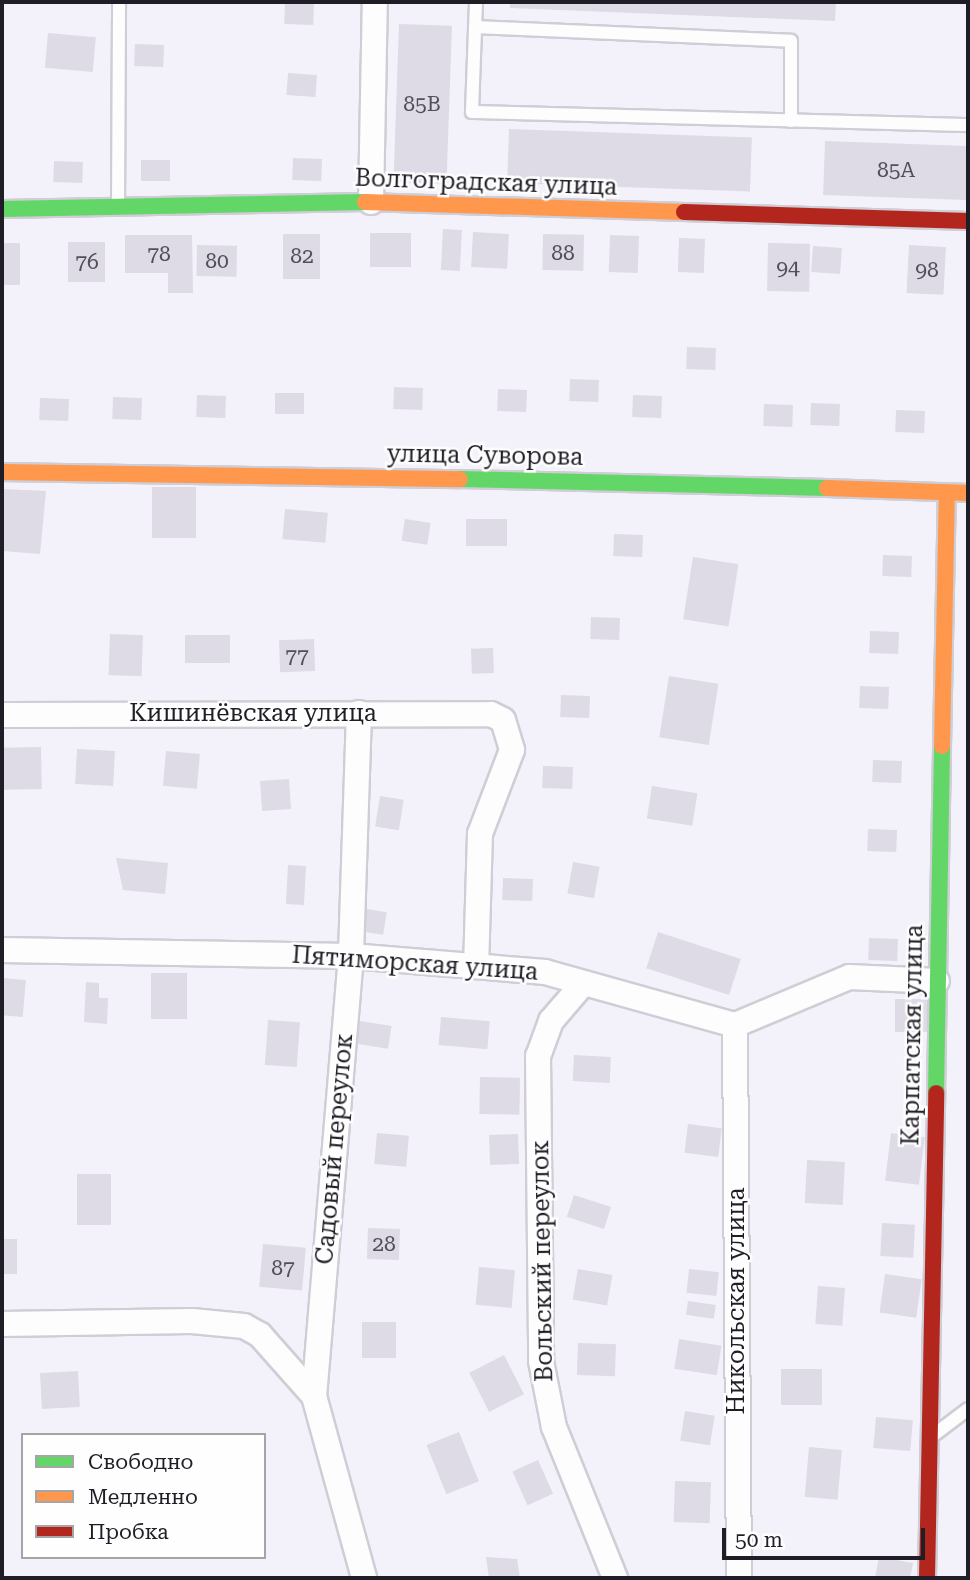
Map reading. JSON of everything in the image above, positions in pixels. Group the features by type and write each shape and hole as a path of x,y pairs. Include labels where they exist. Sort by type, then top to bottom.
{"street":[{"path":"372,202 375,2"},
{"name":"Волгоградская улица","path":"2,209 372,202 968,220"},
{"name":"улица Суворова","path":"2,471 611,481 968,493"},
{"name":"Карпатская улица","path":"927,1578 947,493"},
{"name":"Садовый переулок","path":"359,713 351,956 314,1396 365,1578"},
{"name":"Кишинёвская улица","path":"2,715 491,714 503,720 512,750 480,834 476,966"},
{"name":"Пятиморская улица","path":"2,950 351,956 545,972 580,986 735,1025"},
{"path":"735,1025 849,978 937,981"},
{"name":"Вольский переулок","path":"580,986 551,1021 538,1056 541,1361 554,1427 615,1578"},
{"name":"Никольская улица","path":"735,1025 739,1578"},
{"path":"2,1324 191,1321 244,1326 260,1335 314,1396"}],"lane":[{"path":"118,205 119,2"},
{"path":"476,2 472,112 968,125"},
{"path":"475,27 791,41 791,121"},
{"path":"928,1439 968,1409"}],"building":[{"path":"285,2 314,3 313,25 284,24"},
{"path":"510,2 836,2 835,21 510,8"},
{"path":"399,24 452,26 446,184 393,182"},
{"path":"48,33 96,37 93,72 45,68"},
{"path":"135,44 164,45 163,67 134,66"},
{"path":"288,73 317,75 315,97 286,95"},
{"path":"509,129 752,137 750,191 507,183"},
{"path":"825,141 968,146 966,200 823,195"},
{"path":"293,158 322,159 321,181 292,180"},
{"path":"141,160 170,160 170,181 141,181"},
{"path":"54,161 83,162 82,183 53,182"},
{"path":"443,229 462,230 460,271 441,270"},
{"path":"473,232 509,234 507,269 471,267"},
{"path":"370,233 411,233 411,267 370,267"},
{"path":"283,234 320,234 320,279 283,279"},
{"path":"543,234 584,235 583,271 542,270"},
{"path":"125,235 192,235 193,293 168,293 168,273 125,273"},
{"path":"610,235 639,236 638,273 609,272"},
{"path":"679,238 705,239 704,273 678,272"},
{"path":"68,242 105,242 105,282 68,282"},
{"path":"2,243 20,243 20,285 2,285"},
{"path":"768,243 810,244 809,292 767,291"},
{"path":"197,245 237,246 236,277 196,276"},
{"path":"909,245 946,247 943,295 906,293"},
{"path":"813,246 842,248 840,274 811,272"},
{"path":"687,347 716,348 715,370 686,369"},
{"path":"570,379 599,380 598,402 569,401"},
{"path":"394,387 423,388 422,410 393,409"},
{"path":"498,389 527,390 526,412 497,411"},
{"path":"275,393 304,393 304,414 275,414"},
{"path":"197,395 226,396 225,418 196,417"},
{"path":"633,395 662,396 661,418 632,417"},
{"path":"113,397 142,398 141,420 112,419"},
{"path":"40,398 69,399 68,421 39,420"},
{"path":"811,403 840,404 839,426 810,425"},
{"path":"764,404 793,405 792,427 763,426"},
{"path":"896,410 925,411 924,433 895,432"},
{"path":"152,487 196,487 196,538 152,538"},
{"path":"2,489 46,491 40,554 2,551"},
{"path":"285,509 328,513 325,543 282,539"},
{"path":"405,519 431,523 427,545 402,541"},
{"path":"466,519 507,519 507,546 466,546"},
{"path":"614,534 643,535 642,557 613,556"},
{"path":"883,555 912,556 911,577 882,576"},
{"path":"693,557 738,564 729,626 683,619"},
{"path":"591,617 620,618 619,640 590,639"},
{"path":"870,631 899,632 898,654 869,653"},
{"path":"110,634 143,635 142,676 109,675"},
{"path":"185,635 230,635 230,663 185,663"},
{"path":"314,639 315,671 280,672 279,640"},
{"path":"493,648 494,673 472,674 471,649"},
{"path":"669,676 718,684 709,745 659,737"},
{"path":"860,686 889,687 888,709 859,708"},
{"path":"561,695 590,696 589,718 560,717"},
{"path":"41,747 42,789 3,790 2,748"},
{"path":"77,749 115,751 113,786 75,784"},
{"path":"166,751 200,754 197,789 163,786"},
{"path":"873,760 902,761 901,783 872,782"},
{"path":"543,766 573,767 572,789 542,788"},
{"path":"289,779 291,809 262,811 260,781"},
{"path":"652,786 697,793 692,826 647,819"},
{"path":"380,796 404,800 399,830 375,827"},
{"path":"868,829 897,830 896,852 867,851"},
{"path":"116,858 168,863 165,894 123,890"},
{"path":"573,862 600,867 594,898 567,894"},
{"path":"288,865 306,866 304,905 286,904"},
{"path":"503,878 533,879 532,901 502,900"},
{"path":"367,909 387,912 383,935 363,932"},
{"path":"658,932 741,959 729,995 646,968"},
{"path":"869,938 898,939 897,961 868,960"},
{"path":"151,973 187,973 187,1019 151,1019"},
{"path":"2,978 26,980 23,1017 2,1015"},
{"path":"86,982 99,983 99,998 108,998 107,1024 84,1022"},
{"path":"895,999 929,999 929,1032 895,1032"},
{"path":"441,1017 490,1021 487,1049 439,1045"},
{"path":"268,1020 300,1022 297,1067 265,1065"},
{"path":"360,1021 392,1026 388,1049 356,1044"},
{"path":"574,1055 611,1057 610,1083 573,1081"},
{"path":"480,1077 520,1078 519,1115 479,1114"},
{"path":"688,1124 722,1128 718,1157 684,1153"},
{"path":"377,1133 409,1136 406,1167 374,1164"},
{"path":"891,1133 925,1137 919,1185 885,1181"},
{"path":"518,1134 519,1164 490,1165 489,1135"},
{"path":"807,1160 845,1162 843,1205 805,1203"},
{"path":"77,1174 111,1174 111,1225 77,1225"},
{"path":"574,1195 611,1207 604,1229 567,1217"},
{"path":"882,1223 915,1225 913,1258 880,1256"},
{"path":"368,1228 400,1229 399,1260 367,1259"},
{"path":"2,1239 17,1239 17,1274 2,1274"},
{"path":"263,1244 306,1248 302,1291 259,1287"},
{"path":"479,1267 515,1270 512,1308 476,1305"},
{"path":"578,1269 612,1275 607,1306 573,1300"},
{"path":"689,1269 719,1272 716,1296 686,1293"},
{"path":"885,1274 922,1279 916,1318 880,1313"},
{"path":"818,1286 845,1288 842,1326 815,1324"},
{"path":"688,1301 716,1305 714,1319 686,1315"},
{"path":"362,1322 396,1322 396,1358 362,1358"},
{"path":"679,1339 721,1346 717,1375 674,1369"},
{"path":"578,1343 616,1344 615,1376 577,1375"},
{"path":"504,1355 524,1394 489,1412 469,1373"},
{"path":"781,1369 822,1369 822,1405 781,1405"},
{"path":"78,1371 80,1407 42,1409 40,1373"},
{"path":"685,1411 715,1416 710,1445 680,1441"},
{"path":"876,1417 913,1420 910,1451 873,1448"},
{"path":"459,1432 479,1481 446,1494 427,1445"},
{"path":"809,1447 842,1450 838,1500 805,1497"},
{"path":"538,1460 553,1494 527,1505 512,1471"},
{"path":"675,1481 711,1482 710,1523 674,1522"},
{"path":"486,1557 517,1559 520,1578 489,1578"},
{"path":"879,1557 913,1563 910,1578 875,1578"}],"traffic: fast":[{"path":"2,209 365,202"},
{"path":"460,479 827,488"},
{"path":"936,1093 942,746"}],"traffic: slow":[{"path":"365,202 684,212"},
{"path":"2,472 460,479"},
{"path":"827,488 968,493"},
{"path":"942,746 947,493"}],"traffic: jam":[{"path":"684,212 968,221"},
{"path":"927,1578 936,1093"}]}
